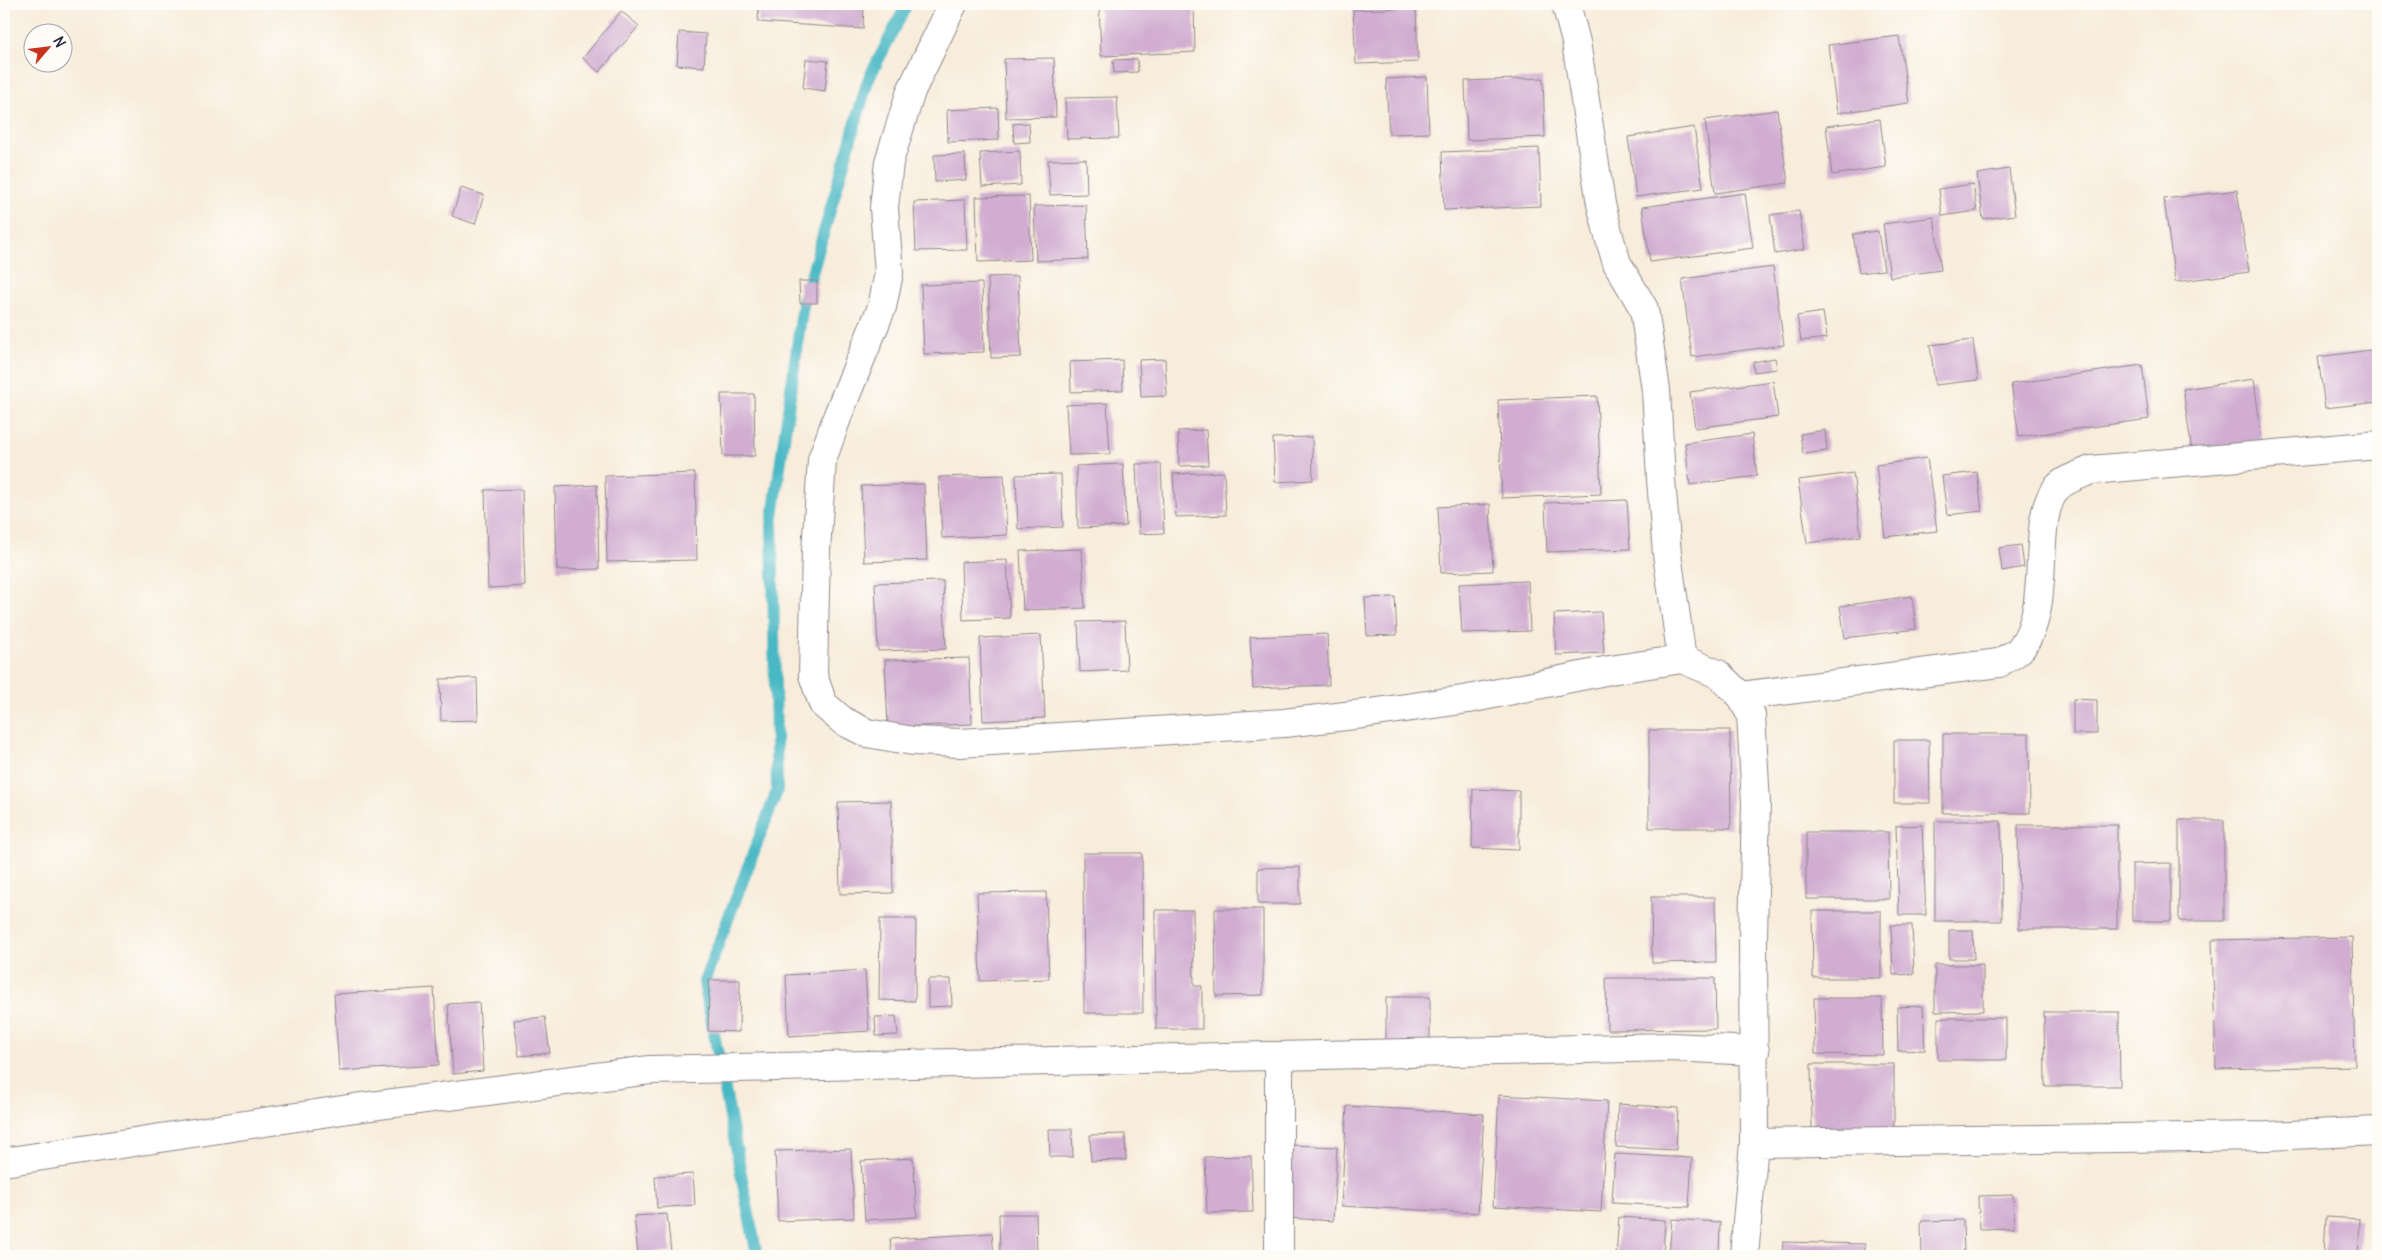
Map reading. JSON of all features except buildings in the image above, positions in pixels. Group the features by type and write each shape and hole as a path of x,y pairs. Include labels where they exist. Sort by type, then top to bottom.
{"street":[{"path":"953,4 911,91 889,162 884,208 889,273 882,307 839,412 822,460 816,551 813,675 823,704 843,721 867,733 913,741 960,743 1284,723 1363,714 1469,700 1610,670 1682,659 1718,674 1742,696 1751,715 1756,803 1753,937 1754,1143 1744,1256"},
{"path":"1566,4 1576,42 1601,204 1610,240 1617,263 1644,308 1656,390 1660,479 1682,659"},
{"path":"1742,696 1999,662 2021,649 2032,628 2041,581 2047,505 2057,488 2091,470 2378,445"},
{"path":"4,1162 355,1108 650,1070 1671,1047 1755,1051"},
{"path":"1279,1057 1280,1256"},
{"path":"1754,1143 2258,1136 2378,1131"}],"waterway":[{"path":"757,1256 704,982 777,791 772,524 803,304 868,80 907,4"}]}
